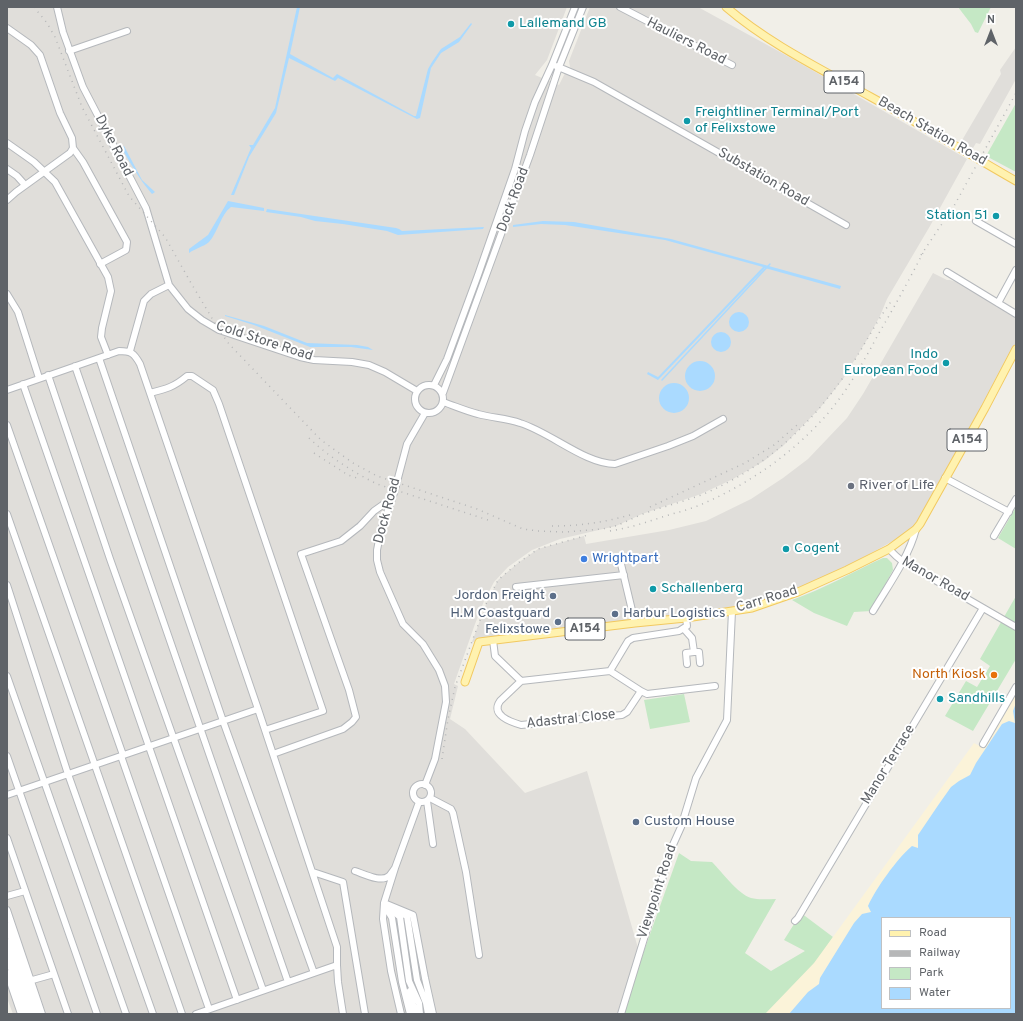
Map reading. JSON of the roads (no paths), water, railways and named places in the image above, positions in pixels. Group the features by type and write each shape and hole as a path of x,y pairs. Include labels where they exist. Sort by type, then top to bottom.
{"main road":[{"name":"Beach Station Road","path":"726,7 748,25 774,42 1016,181"},
{"name":"A154","path":"916,529 982,414 1016,349"},
{"name":"Carr Road","path":"465,682 479,642 686,618 752,608 798,592 847,570 889,549 916,529"}],"street":[{"name":"Dyke Road","path":"57,7 69,51 90,102 146,208 169,285"},
{"name":"Dock Road","path":"434,385 447,359 515,169 530,116 575,7"},
{"name":"Dock Road","path":"443,394 530,156 559,67 583,7"},
{"name":"Hauliers Road","path":"620,7 732,65"},
{"path":"7,28 31,45 40,55 60,113 72,138 74,148 127,242 126,250 100,264"},
{"path":"69,51 127,31"},
{"name":"Substation Road","path":"552,65 594,82 846,225"},
{"path":"7,143 45,171 55,182 108,277 111,291 101,337 108,355"},
{"path":"7,200 25,185 70,153 74,148"},
{"path":"7,169 25,185"},
{"path":"976,221 1016,244"},
{"path":"998,303 1016,270"},
{"path":"947,272 1016,314"},
{"path":"130,351 144,301 151,294 169,285"},
{"name":"Cold Store Road","path":"169,285 188,309 202,320 219,330 300,357 314,360 352,362 369,365 385,372 417,391"},
{"path":"7,294 18,312 39,378"},
{"path":"7,390 118,351 130,351 140,364 258,709 337,947 338,982 343,1014"},
{"path":"99,358 223,721 314,973"},
{"path":"75,366 288,982"},
{"path":"48,375 110,558 263,990"},
{"path":"150,393 171,388 187,376 192,376 213,390 219,404 323,711 265,730"},
{"path":"22,384 237,1000"},
{"path":"425,385 434,385 443,394 442,406 437,411 432,413 425,412 417,406 415,400 417,391 425,385"},
{"path":"443,402 477,414 520,422 595,460 606,464 615,464 668,446 693,436 722,419"},
{"name":"Dock Road","path":"425,412 407,444 381,530 377,550 377,560 380,572 403,624 423,644 439,670 445,686 445,710 435,759 426,785"},
{"path":"7,425 209,1009"},
{"path":"945,478 1009,512"},
{"path":"273,754 343,729 356,717 349,690 301,554 341,541 360,526 374,511 391,499"},
{"path":"994,536 1016,499"},
{"path":"7,514 96,764 182,1014"},
{"path":"874,611 914,540 916,529"},
{"name":"Manor Road","path":"889,549 902,561 1016,627"},
{"path":"620,560 635,623"},
{"path":"516,587 624,575"},
{"path":"7,585 68,774 153,1014"},
{"name":"Manor Terrace","path":"795,921 983,608"},
{"name":"Viewpoint Road","path":"621,1014 672,847 681,827 693,785 727,720 732,611"},
{"path":"610,672 628,641 633,638 679,632 687,626 686,618"},
{"path":"684,629 692,638 694,652"},
{"path":"492,640 495,656 521,681 610,672 647,694 715,686"},
{"path":"687,664 686,653 694,652 699,652 700,663"},
{"path":"7,676 126,1014"},
{"name":"Adastral Close","path":"521,681 500,701 497,705 497,709 508,722 521,725 622,715 627,712 641,691"},
{"path":"983,744 1016,687"},
{"path":"7,795 258,709"},
{"path":"7,756 97,1014"},
{"path":"433,844 429,800 431,789 426,785 419,785 414,789 414,798 419,802 429,800 452,809 466,872 479,955"},
{"path":"401,1014 391,971 382,919 384,903 395,868 419,802"},
{"path":"7,838 68,1014"},
{"path":"355,871 383,879 395,868"},
{"path":"313,872 343,882 365,1014"},
{"path":"7,896 25,891"},
{"path":"384,903 392,918 402,982 410,1014"},
{"path":"384,903 396,917 407,982 415,1014"},
{"path":"384,903 400,917 410,981 419,1003 420,1014"},
{"path":"384,903 407,916 417,980 426,1003 428,1014"},
{"path":"384,903 413,915 433,1014"},
{"path":"7,910 22,984 26,1014"},
{"path":"7,926 22,984 21,1014"},
{"path":"7,942 32,1014"},
{"path":"7,956 37,1014"},
{"path":"196,1014 337,965"},
{"path":"7,973 22,984 42,1014"},
{"path":"22,984 54,974"}],"water":[{"path":"297,7 300,7 290,54 333,78 337,74 414,116 416,116 428,69 432,62 441,49 460,37 471,23 472,24 459,42 441,53 431,68 420,118 417,119 338,78 335,81 289,58 276,113 249,157 234,195 231,195 251,148 249,145 253,145 275,108"},
{"path":"124,146 142,180 155,192 152,194 139,177 121,147"},
{"path":"228,201 264,208 264,211 231,207 225,214 209,242 189,253 189,249 208,235"},
{"path":"267,209 396,228 402,231 484,227 483,229 398,235 387,231 315,221 301,217 266,212"},
{"path":"543,221 574,222 671,239 841,286 840,289 765,268 658,380 647,374 648,372 658,377 763,267 665,240 565,225 541,224 513,227 513,225"},
{"path":"739,312 746,315 749,322 746,329 739,332 732,329 729,322 732,315"},
{"path":"225,315 264,326 307,343 357,345 368,347 373,350 351,347 310,347"},
{"path":"721,332 728,335 731,342 728,349 721,352 714,349 711,342 714,335"},
{"path":"700,361 711,365 715,376 711,387 700,391 689,387 685,376 689,365"},
{"path":"674,383 685,387 689,398 685,409 674,413 663,409 659,398 663,387"},
{"path":"1016,703 1016,1014 789,1014 808,992 819,984 820,978 854,923 862,914 871,912 868,906 893,866 912,846 918,848 918,835 951,787 970,775 976,763 1002,724 1009,721 1015,723 1013,711"}],"waterway":[{"path":"662,380 770,264"}],"railway":[{"path":"34,7 47,23 55,37 82,107 129,196 165,237 219,330 229,344 321,440 353,463 377,476 477,509 523,529 565,532 602,529 616,526"},
{"path":"921,255 954,206 1016,93"},
{"path":"610,531 686,510 718,497 770,466 801,441 829,412 850,384 897,302 924,251"},
{"path":"615,526 643,514 701,495 723,485 743,474 780,447 813,416 828,398 849,369 893,299"},
{"path":"650,507 745,463 774,445 797,425"},
{"path":"309,438 342,464 377,484 491,521"},
{"path":"314,453 348,475 360,479"},
{"path":"552,526 593,523 633,514"},
{"path":"442,759 448,719 455,687 486,604 498,580 538,549 588,535"}],"place":[{"name":"Lallemand GB","path":"511,24"},
{"name":"Freightliner Terminal/Port of Felixstowe","path":"687,121"},
{"name":"Station 51","path":"996,216"},
{"name":"Indo European Food","path":"946,363"},
{"name":"River of Life","path":"851,486"},
{"name":"Cogent","path":"786,549"},
{"name":"Wrightpart","path":"584,559"},
{"name":"Schallenberg","path":"653,589"},
{"name":"Jordon Freight","path":"553,596"},
{"name":"Harbur Logistics","path":"615,614"},
{"name":"H.M Coastguard Felixstowe","path":"558,622"},
{"name":"North Kiosk","path":"994,675"},
{"name":"Sandhills","path":"940,699"},
{"name":"Custom House","path":"636,822"}]}
